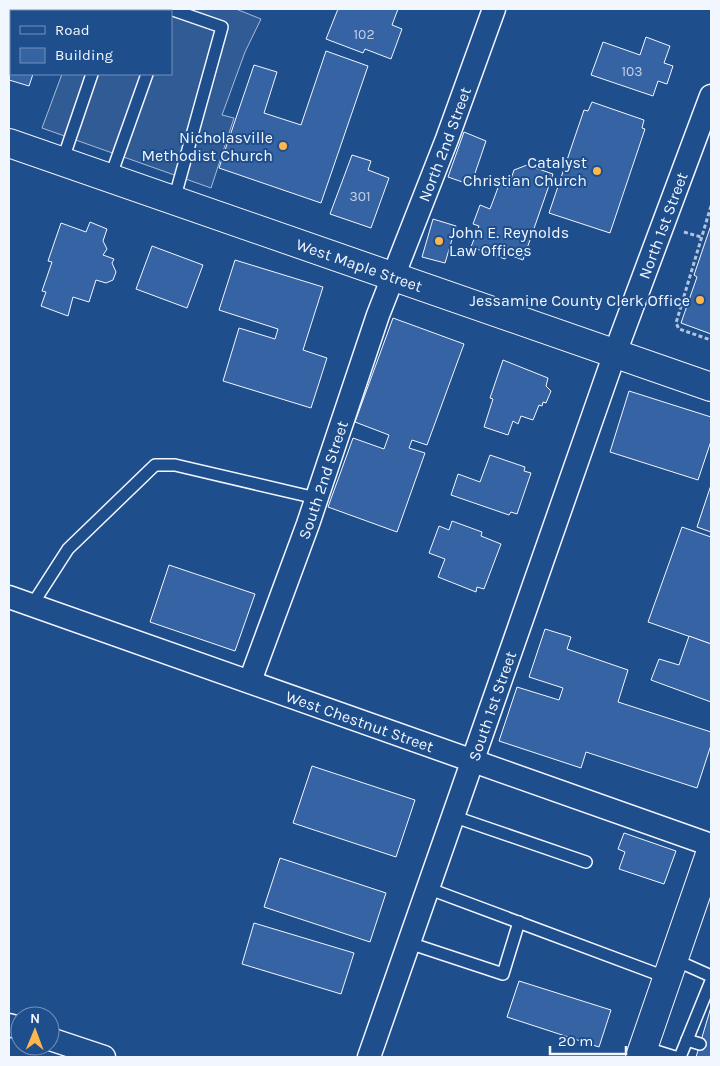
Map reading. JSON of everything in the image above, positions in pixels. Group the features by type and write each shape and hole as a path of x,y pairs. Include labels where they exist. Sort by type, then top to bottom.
{"main road":[{"name":"West Maple Street","path":"9,143 711,387"},
{"path":"642,1052 711,851"}],"street":[{"name":"North 2nd Street","path":"393,278 447,140 494,9"},
{"name":"North 1st Street","path":"615,353 711,96"},
{"name":"South 2nd Street","path":"250,681 393,278"},
{"name":"South 1st Street","path":"368,1057 615,353"},
{"name":"West Chestnut Street","path":"9,597 711,845"},
{"path":"60,1042 104,1057"}],"lane":[{"path":"172,11 222,26 174,201"},
{"path":"62,162 92,75"},
{"path":"110,178 147,75"},
{"path":"32,605 68,549 155,465 176,465 316,498"},
{"path":"452,816 586,862"},
{"path":"427,888 519,922 670,968 711,976"},
{"path":"408,942 503,974 519,922"},
{"path":"680,1057 687,1040 704,1013 711,981"},
{"path":"687,1040 700,1044"},
{"path":"642,1052 675,1057"}],"path":[{"path":"711,206 700,237 676,323 680,329 711,340"},
{"path":"684,232 700,237"}],"shaded area":[{"path":"236,9 261,19 245,52 222,115 234,118 211,188 42,128 62,75 172,75 172,10 86,10"}],"building":[{"path":"338,9 398,9 392,25 402,29 391,59 365,49 363,53 326,39"},
{"path":"9,14 10,75 33,75 29,86 9,80"},
{"path":"646,37 670,46 664,63 673,66 667,84 658,81 653,96 591,75 603,42 640,55"},
{"name":"Nicholasville Methodist Church","path":"326,51 368,66 321,203 219,168 254,65 277,72 264,113 301,125"},
{"name":"Catalyst Christian Church","path":"592,102 644,120 642,128 645,129 610,233 549,213 584,110 588,111"},
{"path":"464,132 486,141 471,185 448,177"},
{"path":"352,155 371,161 368,170 389,178 371,228 330,214"},
{"path":"527,165 553,174 523,260 507,254 505,259 471,247 479,226 473,224 480,205 490,209 499,185 508,188 514,170"},
{"name":"John E. Reynolds Law Offices","path":"433,219 456,226 445,263 422,257"},
{"path":"90,222 107,229 103,241 107,249 103,255 114,259 112,263 116,272 113,280 106,283 96,280 89,302 73,297 68,316 41,306 46,292 42,291 52,262 48,261 61,223 86,232"},
{"name":"Jessamine County Clerk Office","path":"711,225 711,334 681,323 697,277 694,275"},
{"path":"152,246 203,265 187,308 136,289"},
{"path":"235,260 323,287 303,350 327,358 311,408 223,381 239,328 275,339 278,329 219,310"},
{"path":"393,318 464,344 427,445 412,440 409,448 425,453 397,532 328,507 353,438 384,449 389,435 355,422"},
{"path":"503,360 548,378 546,386 551,391 546,403 543,402 542,406 539,405 533,420 521,416 518,424 513,421 508,435 484,427 493,399 490,398"},
{"path":"629,391 711,417 711,441 698,480 610,452"},
{"path":"490,455 525,467 524,471 531,473 517,514 511,512 509,515 451,495 458,474 480,482"},
{"path":"711,485 711,532 697,527"},
{"path":"452,521 482,532 481,536 501,544 484,589 477,587 476,592 438,577 445,559 429,553 439,526 449,530"},
{"path":"682,527 711,537 711,644 648,622"},
{"path":"169,565 255,594 235,651 150,622"},
{"path":"545,629 571,637 567,649 628,670 618,702 711,732 711,745 697,788 586,752 581,768 499,741 517,687 559,700 563,688 529,677"},
{"path":"689,636 711,644 711,702 651,680 659,659 679,665"},
{"path":"312,766 415,800 396,857 293,823"},
{"path":"624,833 676,851 664,884 619,869 625,852 618,849"},
{"path":"280,858 386,893 370,942 264,907"},
{"path":"254,923 354,953 341,994 242,964"},
{"path":"519,981 611,1010 599,1047 507,1017"},
{"path":"711,1007 711,1057 696,1057 700,1044"}],"place":[{"name":"Nicholasville Methodist Church","path":"283,146"},
{"name":"Catalyst Christian Church","path":"597,171"},
{"name":"John E. Reynolds Law Offices","path":"439,241"},
{"name":"Jessamine County Clerk Office","path":"700,300"}]}
